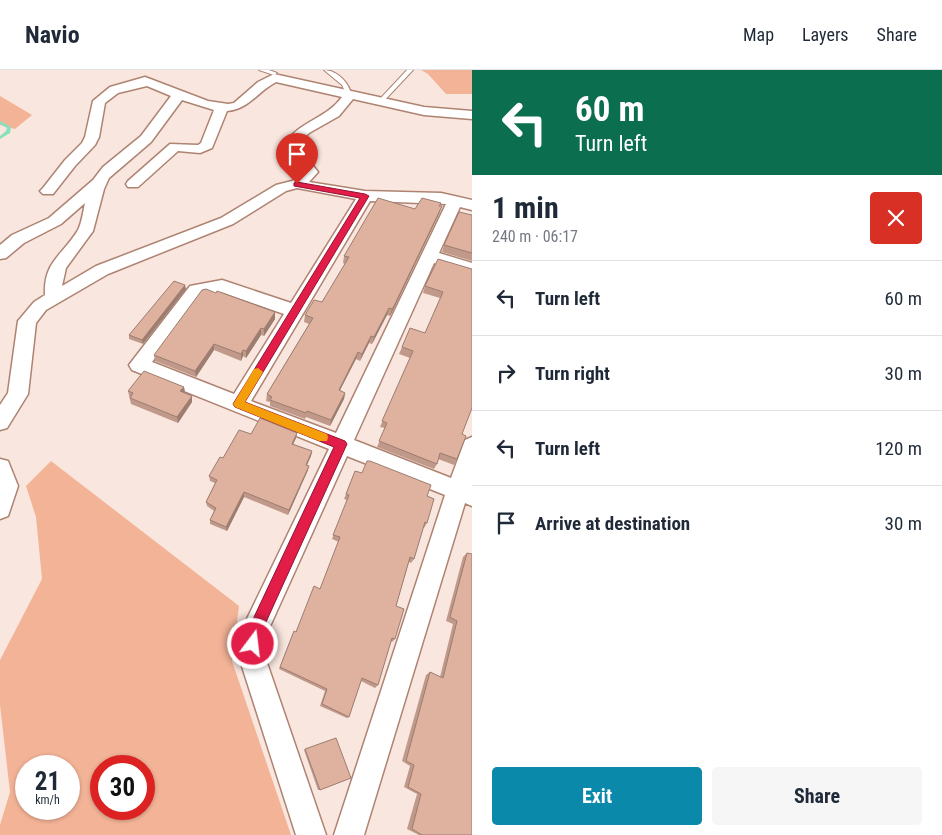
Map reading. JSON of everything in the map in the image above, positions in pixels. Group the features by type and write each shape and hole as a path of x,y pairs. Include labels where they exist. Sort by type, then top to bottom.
{"street":[{"path":"48,191 70,163 88,145 92,137 99,101 114,90 146,81 168,88 178,96 222,107 238,106 275,74 380,102 424,111 472,115"},
{"path":"297,184 311,172 296,154 294,142 298,134 310,125 329,118 342,108 349,95"},
{"path":"0,254 18,238 55,221 99,183 114,166 146,139 178,96"},
{"path":"146,139 175,146 200,149 208,145 222,107"},
{"path":"133,184 175,146"},
{"path":"54,296 51,284 57,265 84,231 91,216 99,183"},
{"path":"0,422 18,394 27,321 40,306 54,296 74,287 102,270 227,221 281,188 297,184 365,196 441,198 463,203 429,256 254,632 252,657 311,835"},
{"path":"238,404 365,196"},
{"path":"429,256 472,269"},
{"path":"295,311 222,286 196,290 139,365 465,493"},
{"path":"350,835 465,493 472,446"},
{"path":"0,468 7,486 0,509"}],"lane":[{"path":"262,70 275,74"},
{"path":"327,70 345,84 349,95"},
{"path":"380,102 410,70"}],"shaded area":[{"path":"421,70 472,70 472,94 446,94 428,74"},
{"path":"0,96 32,115 15,129 0,125"},
{"path":"51,461 239,606 232,661 291,835 0,835 0,825 10,792 0,705 0,660 42,579 36,517 26,486"}],"building":[{"path":"378,198 415,209 422,198 441,203 439,206 442,206 394,306 392,309 389,308 374,337 371,336 362,354 358,352 339,390 345,393 331,420 270,400 272,397 267,394 313,318 305,315 314,300 322,302 349,257 344,256"},
{"path":"459,212 472,215 472,253 444,245"},
{"path":"438,259 472,269 472,408 462,434 466,436 457,459 440,453 437,464 379,441 387,423 382,421 413,351 402,347 410,328 425,333 443,292 425,286"},
{"path":"174,281 185,285 142,340 129,335"},
{"path":"206,289 216,293 217,291 275,312 264,329 261,328 246,351 243,350 241,354 214,344 195,371 154,355 202,290"},
{"path":"144,371 184,387 180,391 192,396 177,417 130,398 133,393 128,391"},
{"path":"260,418 297,433 292,444 312,451 306,465 309,466 289,510 244,492 226,527 210,520 216,508 206,502 217,480 209,476 220,457 223,458 239,430 251,434"},
{"path":"367,461 431,485 427,496 434,499 414,559 410,557 396,606 404,609 395,639 392,638 378,685 362,678 349,717 322,704 327,689 280,667 314,586 320,589 340,537 333,535 349,495 346,494 355,471 362,473"},
{"path":"467,553 472,554 472,835 422,835 412,829 421,794 408,787 414,765 406,761 430,672 443,678 457,621 450,617"},
{"path":"336,738 351,778 320,790 305,749"}],"waterway":[{"path":"0,122 9,127 8,132 0,138"}],"slow traffic":[{"path":"258,372 238,404 323,437"}],"route":[{"path":"253,644 254,632 341,444 238,404 365,196 297,184"}]}
